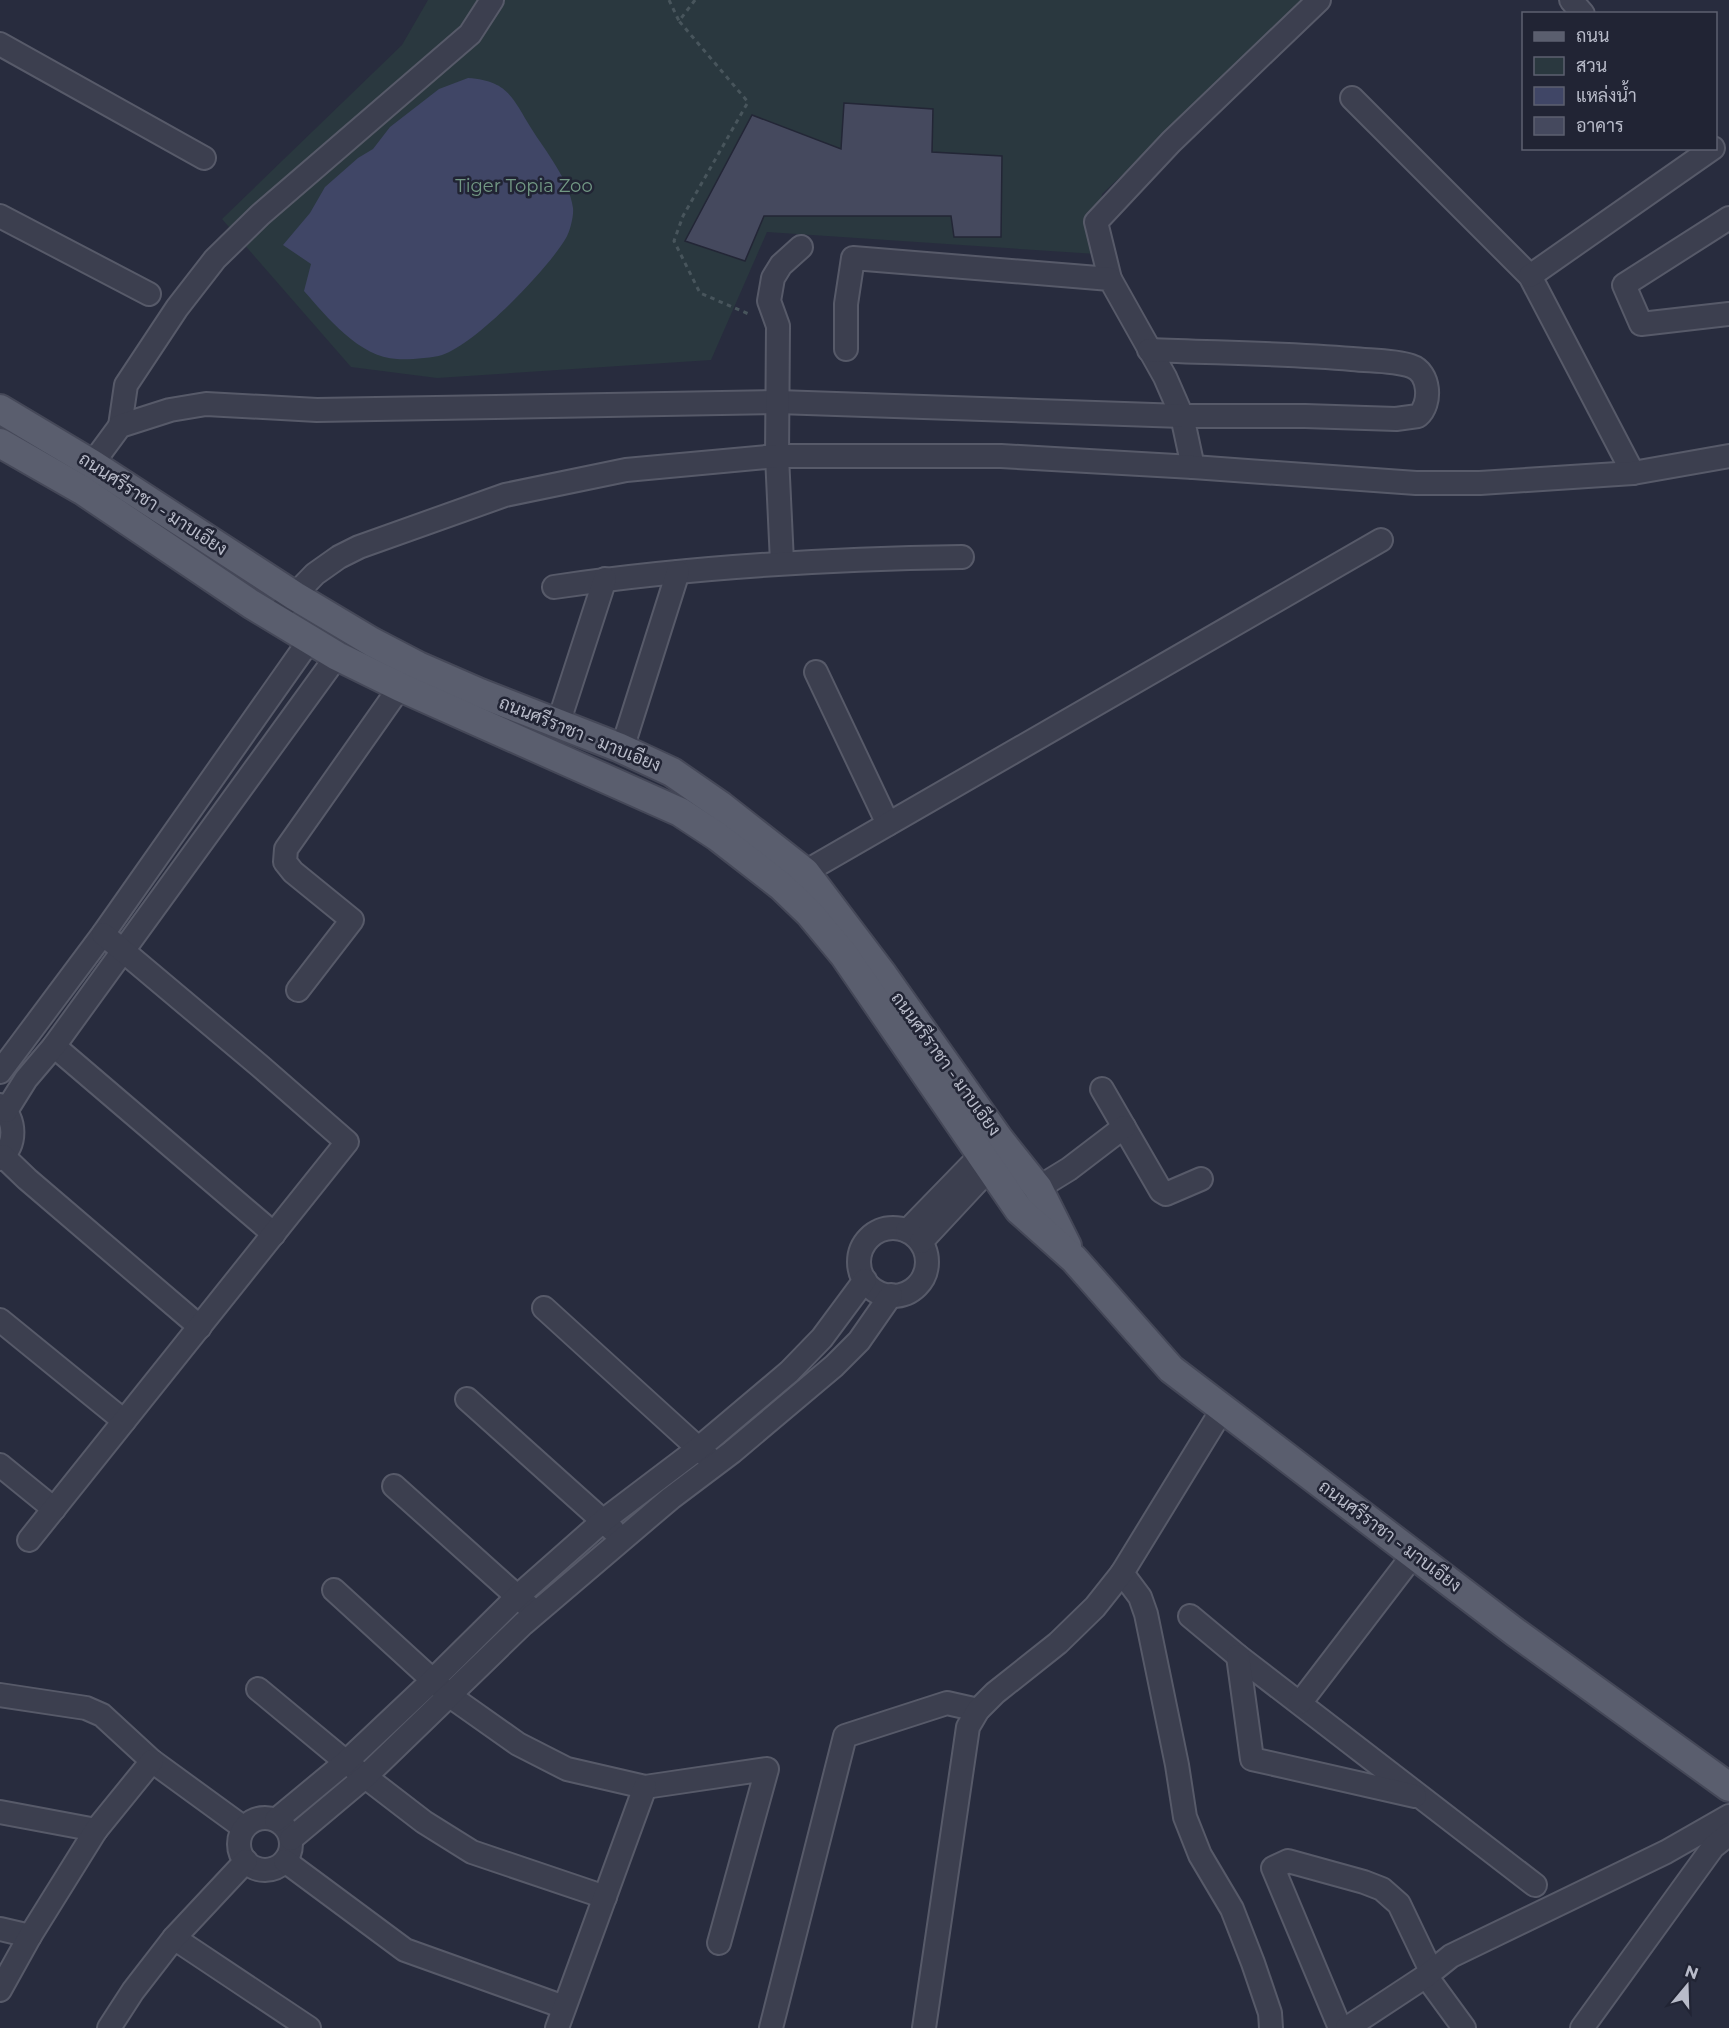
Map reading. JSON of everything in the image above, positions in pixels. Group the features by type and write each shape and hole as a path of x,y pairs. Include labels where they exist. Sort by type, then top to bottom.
{"main road":[{"name":"ถนนศรีราชา - มาบเอียง","path":"0,409 272,617 309,641 400,687 680,812 718,837 781,886 810,914 844,955 994,1154 1038,1188 1074,1259"},
{"name":"ถนนศรีราชา - มาบเอียง","path":"0,443 87,477 418,666 622,749 672,772 805,872 883,975 994,1154 1018,1210 1074,1259 1171,1369 1515,1632 1729,1787"}],"street":[{"path":"87,477 120,426 126,385 177,308 215,259 260,215 470,34 492,0"},
{"path":"1193,467 1182,416 1165,377 1110,279 1096,222 1171,142 1319,0"},
{"path":"1572,0 1581,12"},
{"path":"0,44 204,159"},
{"path":"1352,98 1530,276 1633,473"},
{"path":"1530,276 1708,150"},
{"path":"0,216 149,294"},
{"path":"1729,218 1624,285 1641,324 1729,314"},
{"path":"782,562 777,456 778,326 769,301 770,289 781,265 801,247"},
{"path":"846,349 846,304 853,258 1110,279"},
{"path":"120,426 170,410 206,404 317,410 778,402 1182,416 1411,418 1418,416 1423,410 1426,382 1420,370 1404,364 1336,358 1149,350"},
{"path":"272,617 315,574 339,557 360,547 505,495 626,470 777,456 1001,456 1416,483 1480,483 1633,473 1729,456"},
{"path":"805,872 1381,540"},
{"path":"554,587 605,579 782,562 861,558 962,557"},
{"path":"622,749 678,572"},
{"path":"558,724 605,579"},
{"path":"0,1072 103,934 309,641"},
{"path":"200,1327 2,1158 12,1142 13,1130 10,1117 3,1108 54,1046 337,657"},
{"path":"816,672 888,824"},
{"path":"298,990 352,920 293,872 285,862 286,849 400,687"},
{"path":"29,1540 347,1142 103,934"},
{"path":"54,1046 274,1234"},
{"path":"1102,1089 1164,1193 1201,1179"},
{"path":"1038,1188 1069,1169 1124,1127"},
{"path":"914,1237 994,1154"},
{"path":"892,1228 914,1237 927,1253 925,1273 920,1283 912,1290 891,1295 880,1293 865,1280 861,1271 861,1251 866,1242 882,1230 892,1228"},
{"path":"276,1820 346,1762 518,1596 604,1520 699,1448 789,1372 822,1338 865,1280"},
{"path":"645,1787 560,2018 405,1950 288,1850 288,1831 276,1820 258,1818 250,1822 240,1834 239,1849 246,1861 261,1870 278,1866 288,1850 536,1613 621,1539 808,1389 844,1356 859,1341 891,1295"},
{"path":"544,1308 715,1464"},
{"path":"0,1320 124,1421"},
{"path":"822,1338 844,1356"},
{"path":"467,1399 604,1520 621,1539"},
{"path":"924,2028 968,1727 978,1710 995,1693 1059,1643 1095,1607 1122,1573 1222,1410"},
{"path":"0,1465 54,1509"},
{"path":"394,1486 536,1613"},
{"path":"1300,1703 1414,1554"},
{"path":"1122,1573 1140,1597 1146,1614 1177,1764 1185,1817 1200,1855 1232,1909 1270,2013 1271,2028"},
{"path":"334,1590 450,1696 518,1744 567,1769 645,1787 767,1769 719,1943"},
{"path":"1191,1616 1238,1656 1535,1885"},
{"path":"1238,1656 1252,1759 1422,1798"},
{"path":"258,1689 346,1762 424,1822 472,1852 605,1897"},
{"path":"0,1695 86,1708 102,1715 152,1761 244,1828"},
{"path":"771,2028 845,1736 946,1703 978,1710"},
{"path":"0,1990 30,1936 96,1830 152,1761"},
{"path":"0,1812 96,1830"},
{"path":"1347,2028 1451,1956 1666,1852 1729,1816"},
{"path":"1582,2028 1713,1847 1729,1833"},
{"path":"109,2028 133,1991 174,1938 246,1861"},
{"path":"1340,2028 1273,1868 1288,1861 1364,1882 1382,1889 1399,1904 1428,1974 1464,2028"},
{"path":"0,1929 30,1936"},
{"path":"174,1938 309,2028"}],"path":[{"path":"669,0 679,21 748,102 683,216 674,241 700,293 778,326"},
{"path":"679,21 695,0"}],"green space":[{"name":"Tiger Topia Zoo","path":"428,0 1309,0 1102,194 1096,254 767,232 711,360 437,378 351,367 222,219 402,45"}],"water":[{"path":"468,78 501,87 513,99 567,187 573,208 570,228 557,251 528,286 491,321 456,348 442,355 426,358 383,357 357,344 345,334 304,291 311,264 283,245 310,213 325,187 358,158 373,149 390,127 439,89"}],"building":[{"path":"844,103 933,109 932,152 1002,156 1001,237 954,237 951,216 764,216 745,261 685,241 752,115 841,149"}]}
